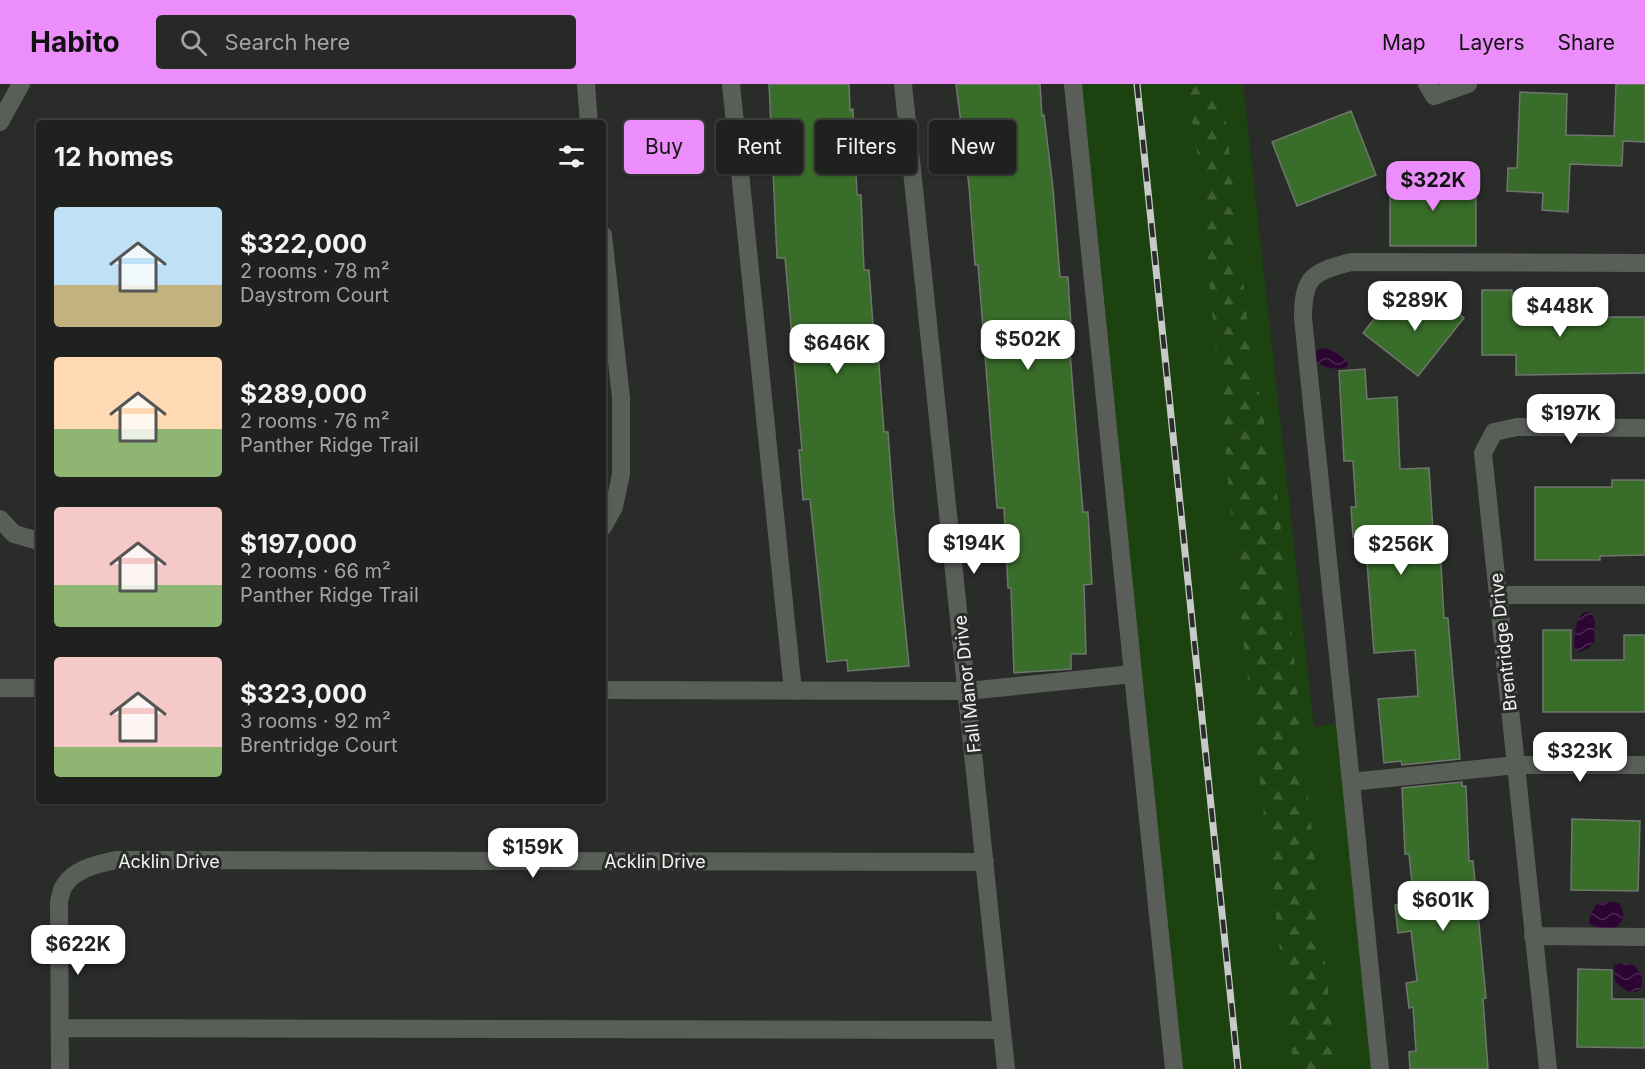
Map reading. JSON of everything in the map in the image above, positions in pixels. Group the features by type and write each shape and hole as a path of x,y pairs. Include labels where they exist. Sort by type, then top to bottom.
{"street":[{"path":"0,122 21,84"},
{"path":"586,84 589,120"},
{"path":"731,84 793,691"},
{"name":"Fall Manor Drive","path":"903,84 1006,1069"},
{"path":"1073,84 1174,1069"},
{"path":"1431,90 1468,84"},
{"path":"606,262 621,398 621,474 614,507 606,522"},
{"path":"1380,1069 1303,318 1303,298 1309,281 1324,269 1351,262 1645,263"},
{"name":"Brentridge Drive","path":"1548,1069 1483,453 1494,432 1517,427 1645,428"},
{"path":"0,519 14,534 36,540"},
{"path":"1498,595 1645,595"},
{"path":"606,690 968,691 1133,674"},
{"path":"0,688 36,688"},
{"path":"1351,782 1516,765 1645,765"},
{"name":"Acklin Drive","path":"60,1028 59,901 64,886 75,874 94,864 116,860 985,862"},
{"path":"1533,936 1645,937"},
{"path":"60,1069 60,1028 1002,1030"}],"green space":[{"path":"1078,84 1243,84 1314,727 1346,722 1380,1069 1181,1069"},
{"path":"1181,84 1222,84 1249,335 1278,501 1336,1069 1294,1069 1243,638 1195,131"}],"water":[{"path":"1320,348 1332,350 1338,354 1348,363 1347,367 1330,368 1315,361 1315,352"},
{"path":"1584,612 1591,612 1595,622 1594,643 1580,652 1574,646 1575,632 1578,620"},
{"path":"1609,901 1619,903 1623,910 1623,917 1618,926 1615,929 1603,929 1589,924 1590,915 1596,905"},
{"path":"1622,963 1634,965 1642,976 1641,990 1630,992 1615,982 1614,965"}],"building":[{"path":"769,84 849,84 850,110 853,109 854,120 815,120 815,174 856,174 857,195 861,195 864,270 869,270 884,432 888,432 909,666 848,671 847,660 827,662 810,499 803,500 799,450 802,450 785,258 777,258 773,174 803,174 803,120 771,120"},
{"path":"956,84 1040,84 1042,116 1044,115 1053,188 1060,277 1068,277 1071,327 1068,327 1083,512 1088,512 1092,584 1084,585 1086,654 1071,654 1071,669 1014,673 1011,588 1008,588 1004,508 997,508 978,265 975,265 967,174 1016,174 1016,120 961,120"},
{"path":"1616,84 1645,84 1645,142 1623,141 1622,166 1570,164 1568,212 1542,210 1543,193 1507,191 1508,168 1517,168 1520,92 1567,94 1566,135 1614,136"},
{"path":"1351,111 1376,175 1297,206 1272,142"},
{"path":"1390,178 1476,178 1476,246 1390,246"},
{"path":"1428,290 1464,318 1418,376 1363,333 1385,305 1404,320"},
{"path":"1482,290 1512,290 1512,302 1551,302 1551,311 1594,311 1594,317 1645,317 1645,373 1516,375 1516,355 1482,355"},
{"path":"1365,369 1367,399 1397,397 1400,469 1429,468 1434,546 1440,546 1444,618 1448,618 1460,759 1402,765 1401,761 1384,763 1378,699 1418,696 1415,650 1374,653 1365,536 1353,537 1351,507 1356,507 1353,461 1344,461 1339,371"},
{"path":"1612,480 1645,480 1645,555 1600,556 1600,560 1535,560 1535,487 1612,487"},
{"path":"1543,630 1571,630 1571,660 1624,660 1624,635 1645,635 1645,712 1543,712"},
{"path":"1462,782 1462,786 1466,786 1469,861 1473,861 1486,998 1483,999 1488,1069 1410,1069 1409,1052 1416,1051 1413,1007 1409,1008 1406,983 1417,981 1411,931 1398,933 1395,905 1414,903 1409,854 1405,854 1402,788"},
{"path":"1572,819 1640,821 1638,891 1571,890"},
{"path":"1578,969 1612,970 1612,999 1644,999 1644,1048 1577,1047"}],"railway":[{"path":"1137,84 1238,1069"}]}
